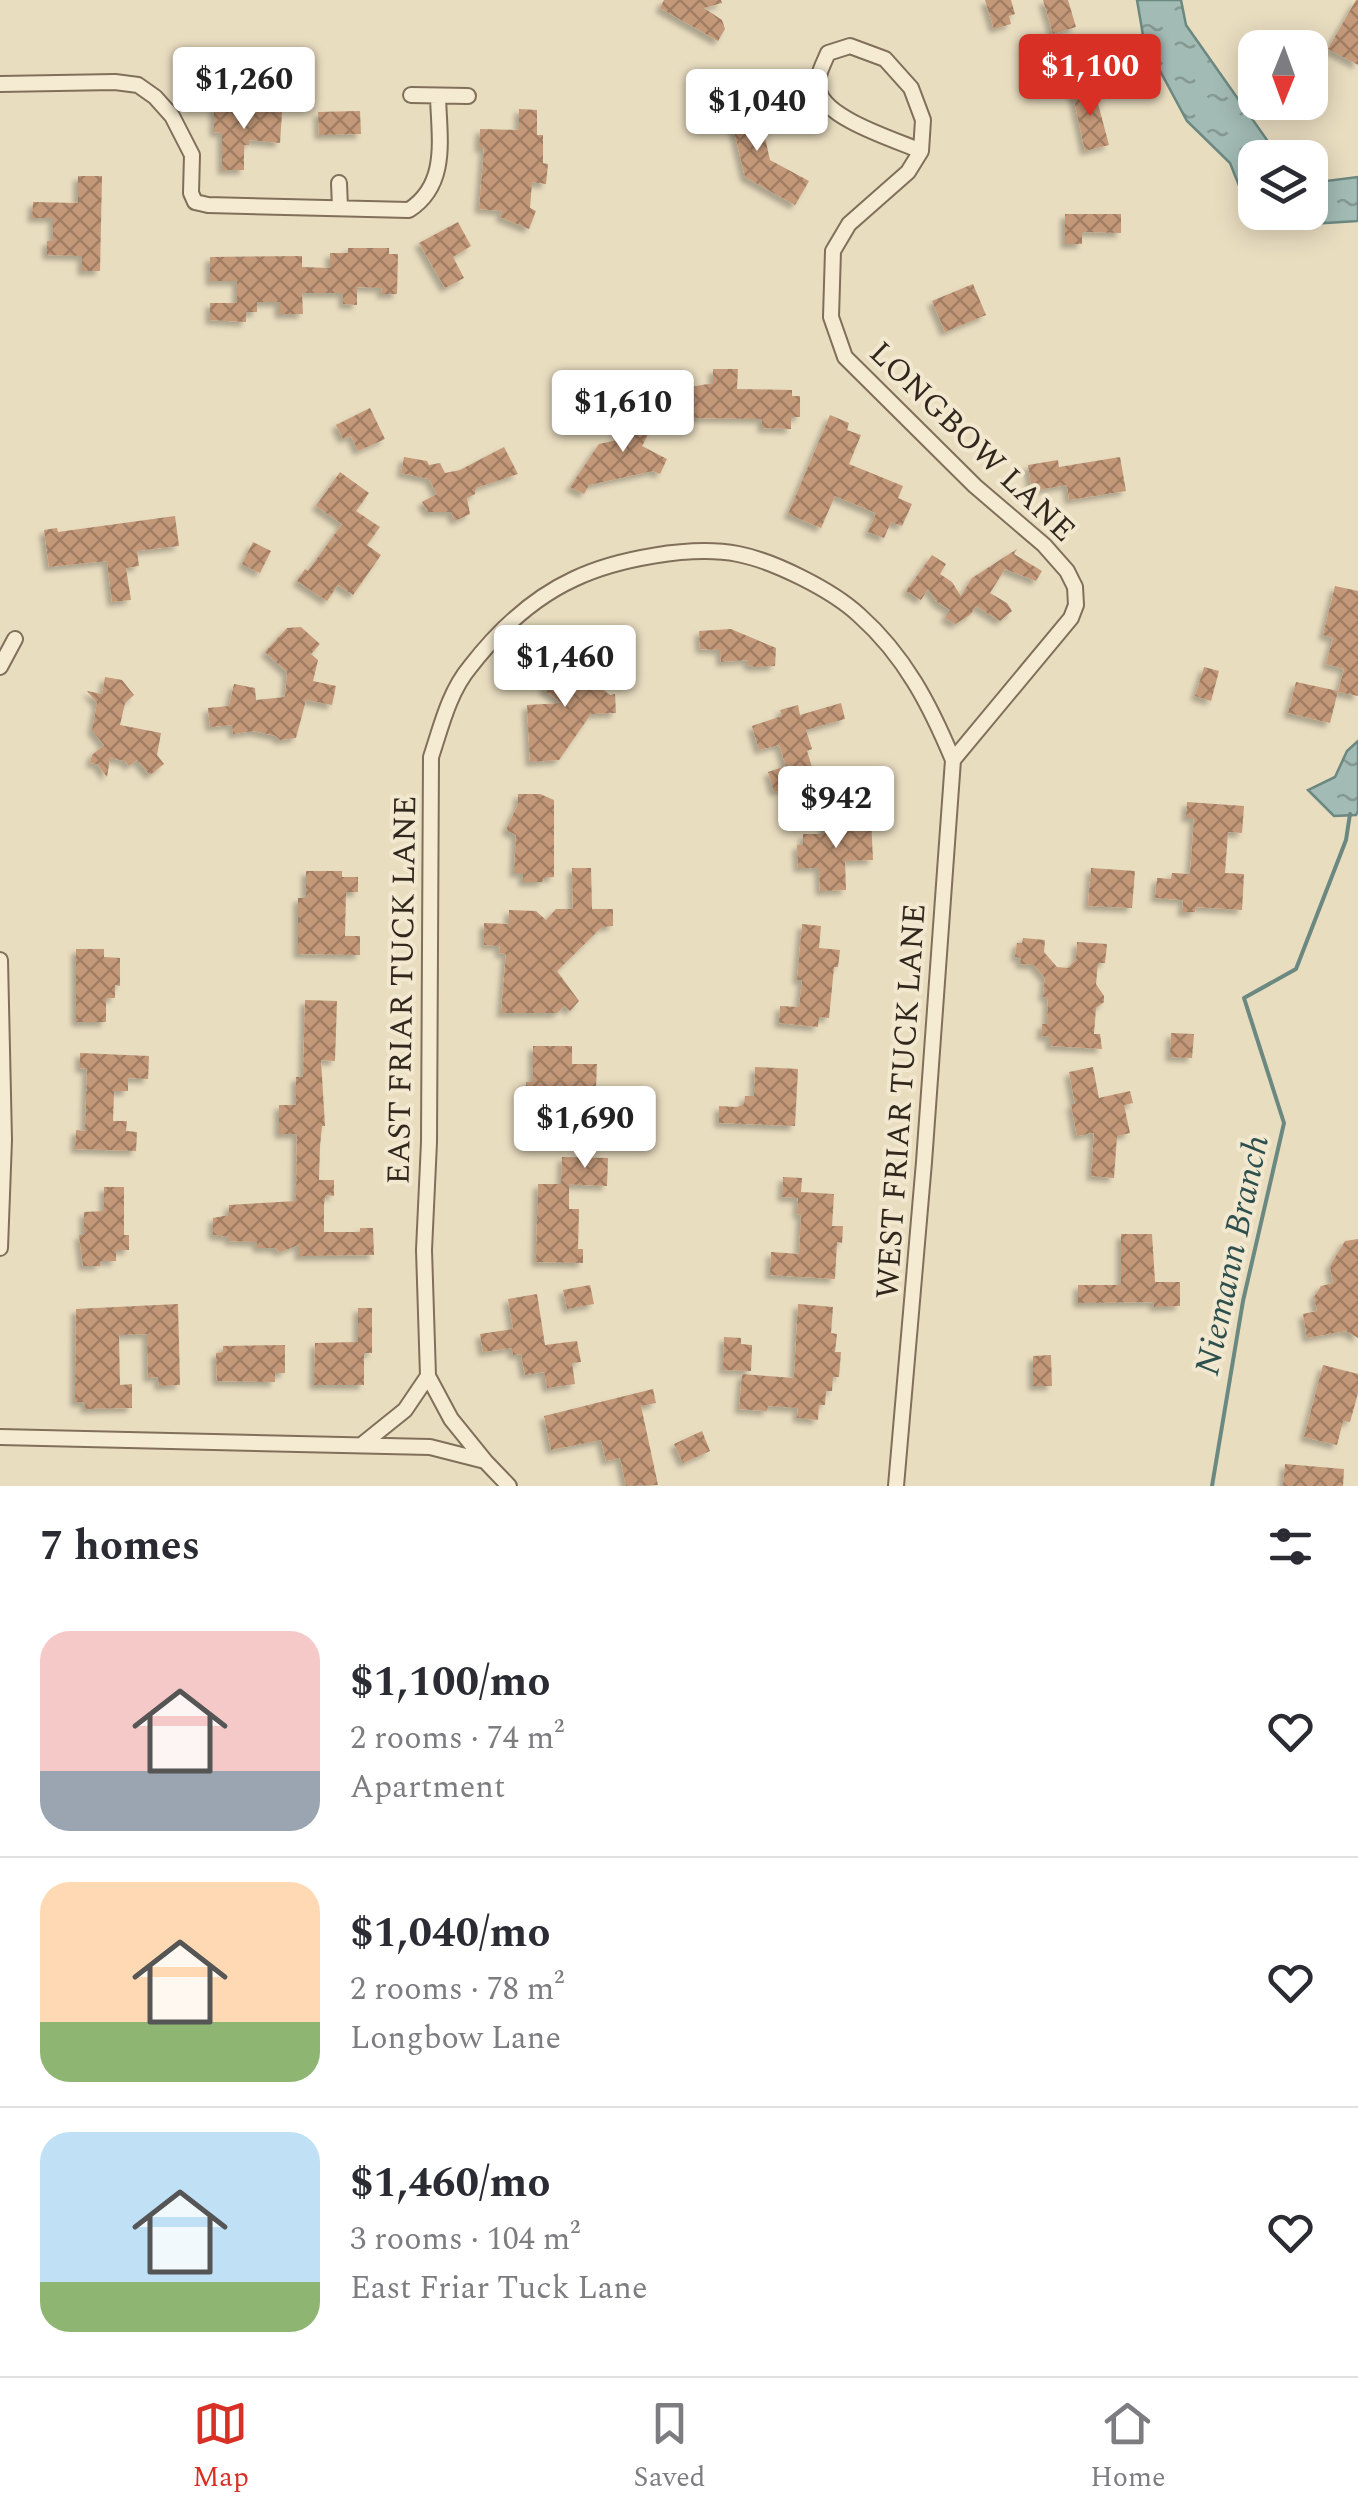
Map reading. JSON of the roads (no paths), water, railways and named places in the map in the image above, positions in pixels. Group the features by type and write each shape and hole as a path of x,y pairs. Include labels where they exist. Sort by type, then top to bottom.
{"street":[{"path":"850,46 885,58 910,88 923,120 921,151 844,118 826,104 819,92 818,76 828,53 850,46"},
{"path":"0,84 138,85 172,116 192,155 191,193 195,202 208,205 409,210 424,200 440,163 438,96"},
{"path":"410,95 468,96"},
{"name":"LONGBOW LANE","path":"921,151 908,172 849,224 834,251 831,318 846,358 1067,571 1076,605 1071,618 953,760"},
{"path":"339,183 340,208"},
{"name":"WEST FRIAR TUCK LANE","path":"592,573 644,557 737,554 804,579 856,612 897,653 928,700 953,760 896,1486"},
{"name":"EAST FRIAR TUCK LANE","path":"510,1486 451,1419 428,1376 424,1250 429,1142 431,757 448,707 467,670 515,617 574,579 592,573"},
{"path":"0,667 15,638"},
{"path":"0,960 4,1140 0,1248"},
{"path":"364,1443 405,1410 428,1376"},
{"name":"EAST FRIAR TUCK LANE","path":"0,1437 430,1446 485,1461"}],"water":[{"path":"1137,0 1181,0 1186,25 1238,99 1238,120 1253,120 1267,140 1238,140 1238,183 1230,163 1187,121 1144,41"},
{"path":"1358,177 1358,221 1328,223 1328,181"},
{"path":"1358,741 1358,811 1356,815 1334,816 1308,790 1335,777 1347,751"}],"waterway":[{"name":"Niemann Branch","path":"1212,1486 1243,1301 1284,1123 1244,998 1296,969 1346,840 1350,814"}]}
